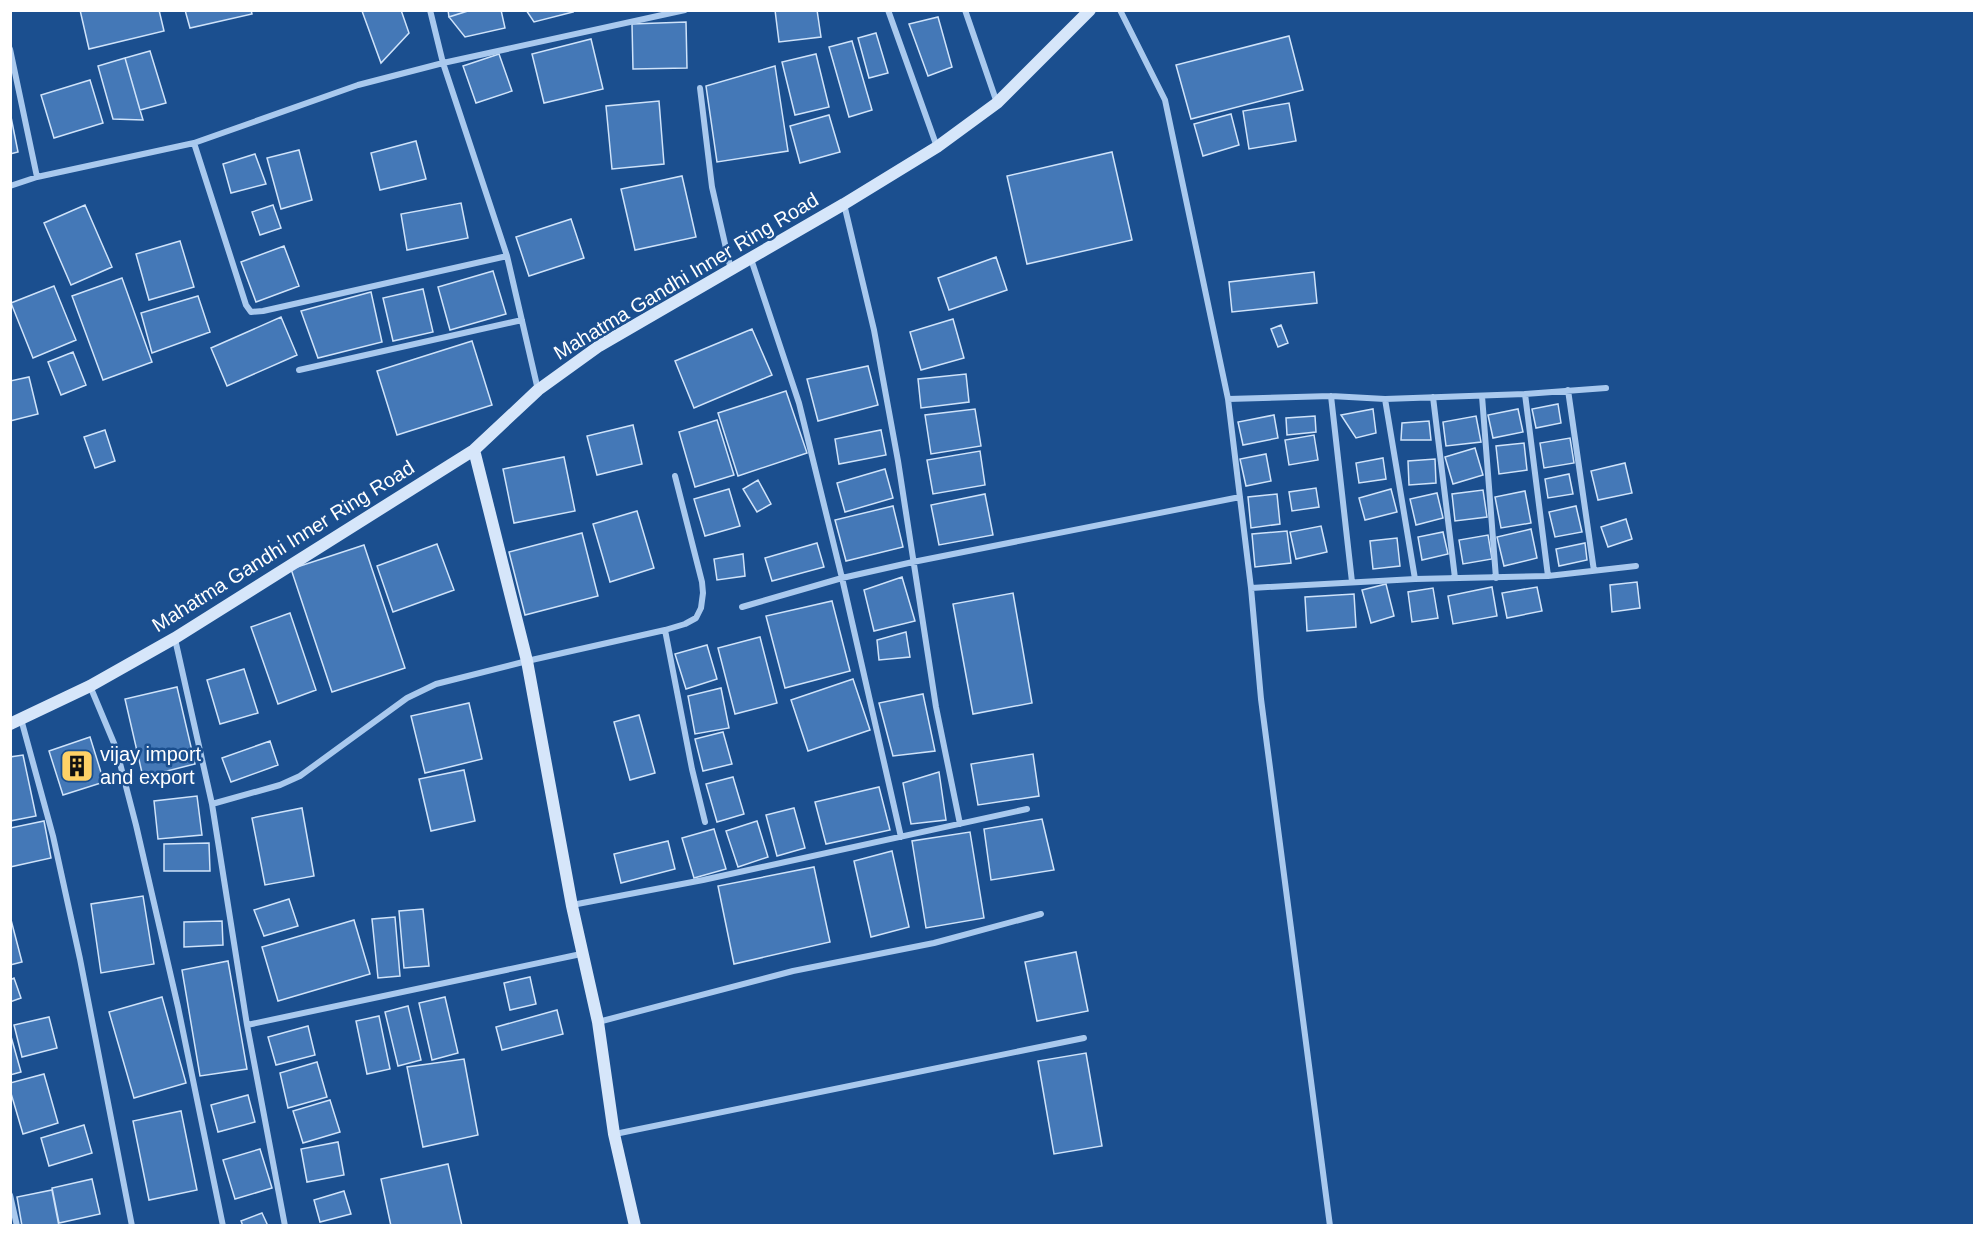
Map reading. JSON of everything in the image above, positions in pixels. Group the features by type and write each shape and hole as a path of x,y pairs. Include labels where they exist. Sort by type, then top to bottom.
{"main road":[{"name":"Mahatma Gandhi Inner Ring Road","path":"16,722 90,686 175,638 474,450 538,390 599,346 844,204 937,147 998,103 1090,10"},
{"path":"474,450 527,661 581,954 598,1022 614,1134 635,1226"}],"street":[{"path":"430,10 443,63 507,256 538,390"},
{"path":"10,186 37,177 195,143 358,85 443,63 685,10"},
{"path":"888,10 937,147"},
{"path":"965,10 998,103"},
{"path":"1120,10 1165,100 1228,399 1251,588 1261,699 1330,1226"},
{"path":"10,49 37,177"},
{"path":"700,88 712,187 730,270"},
{"path":"195,143 246,305 251,312 507,256"},
{"path":"844,204 874,330 898,461 936,707 960,824"},
{"path":"751,258 799,403 842,578 901,837"},
{"path":"299,370 522,320"},
{"path":"1228,399 1331,396 1386,399 1525,394 1606,388"},
{"path":"1568,390 1593,571"},
{"path":"1525,394 1548,576"},
{"path":"1331,396 1352,582"},
{"path":"1482,396 1496,578"},
{"path":"1433,397 1455,578"},
{"path":"1386,399 1415,579"},
{"path":"212,804 280,785 300,776 407,698 436,684 665,630 696,618 701,608 702,582 675,476"},
{"path":"742,607 842,578 913,562 1240,497"},
{"path":"1251,588 1415,579 1548,576 1636,566"},
{"path":"665,630 692,769 705,822"},
{"path":"175,638 212,804 247,1024 285,1226"},
{"path":"90,686 116,748 136,825 178,1007 223,1226"},
{"path":"16,722 53,836 80,959 132,1226"},
{"path":"572,906 703,880 1027,809"},
{"path":"598,1022 793,971 934,943 1041,914"},
{"path":"247,1024 581,954"},
{"path":"614,1134 1084,1038"},
{"path":"10,1195 17,1226"}],"building":[{"path":"80,10 159,10 164,31 89,49"},
{"path":"185,10 251,10 252,14 190,28"},
{"path":"401,10 409,33 381,63 362,11"},
{"path":"448,10 471,10 449,17"},
{"path":"471,10 501,10 505,28 465,37 449,17"},
{"path":"526,10 572,10 573,12 534,22"},
{"path":"775,10 817,10 821,37 779,42"},
{"path":"938,17 952,67 928,76 909,24"},
{"path":"686,22 687,68 633,69 632,24"},
{"path":"876,33 888,73 869,78 858,38"},
{"path":"1289,36 1303,90 1191,119 1176,65"},
{"path":"591,39 603,89 544,103 532,54"},
{"path":"852,41 872,110 849,117 829,47"},
{"path":"150,51 166,103 140,110 125,58"},
{"path":"499,54 512,91 476,103 463,66"},
{"path":"816,54 829,107 795,115 782,62"},
{"path":"125,58 143,120 113,119 98,66"},
{"path":"775,66 788,151 717,162 706,86"},
{"path":"90,80 103,123 54,138 41,95"},
{"path":"659,101 664,164 612,169 606,106"},
{"path":"1289,103 1296,141 1249,149 1243,111"},
{"path":"10,112 18,152 10,154"},
{"path":"1231,114 1239,145 1203,156 1194,124"},
{"path":"829,115 840,152 800,163 790,126"},
{"path":"416,141 426,179 380,190 371,153"},
{"path":"299,150 312,200 281,209 267,158"},
{"path":"1112,152 1132,240 1027,264 1007,176"},
{"path":"255,154 266,184 231,193 223,164"},
{"path":"682,176 696,237 635,250 621,189"},
{"path":"461,203 468,238 407,250 401,214"},
{"path":"85,205 112,267 71,285 44,223"},
{"path":"273,205 281,228 260,235 252,212"},
{"path":"571,219 584,258 529,276 516,237"},
{"path":"180,241 194,287 149,300 136,254"},
{"path":"284,246 299,286 256,302 241,262"},
{"path":"996,257 1007,290 949,310 938,278"},
{"path":"493,271 506,314 450,330 438,287"},
{"path":"1314,272 1317,303 1232,312 1229,282"},
{"path":"122,278 152,362 103,380 72,296"},
{"path":"54,286 76,340 33,358 11,303"},
{"path":"423,289 433,332 393,341 383,298"},
{"path":"371,292 382,342 318,358 301,311"},
{"path":"198,296 210,332 152,353 141,313"},
{"path":"281,317 297,355 227,386 211,348"},
{"path":"953,319 964,358 921,370 910,332"},
{"path":"1281,325 1288,343 1278,347 1271,329"},
{"path":"752,329 772,375 694,408 675,361"},
{"path":"472,341 492,405 397,435 377,371"},
{"path":"73,352 86,385 61,395 48,362"},
{"path":"868,366 878,405 818,421 807,379"},
{"path":"966,374 969,402 921,408 918,379"},
{"path":"29,377 38,414 10,421 10,381"},
{"path":"786,391 807,453 738,476 718,413"},
{"path":"1558,404 1561,423 1536,428 1532,409"},
{"path":"975,409 981,446 931,454 925,415"},
{"path":"1373,409 1376,433 1356,438 1341,415"},
{"path":"1518,409 1523,432 1493,438 1488,415"},
{"path":"1274,415 1278,438 1243,445 1238,422"},
{"path":"1315,416 1316,432 1287,435 1286,418"},
{"path":"1476,416 1481,442 1446,446 1443,422"},
{"path":"717,420 734,475 695,487 679,432"},
{"path":"1429,421 1431,440 1401,440 1402,423"},
{"path":"633,425 642,464 597,475 587,436"},
{"path":"105,430 115,461 95,468 84,437"},
{"path":"881,430 886,455 839,464 835,439"},
{"path":"1314,435 1318,460 1289,465 1285,440"},
{"path":"1570,438 1574,463 1544,468 1540,443"},
{"path":"1524,443 1527,470 1499,474 1496,446"},
{"path":"1475,448 1483,475 1453,484 1445,457"},
{"path":"980,451 985,485 933,494 927,460"},
{"path":"1266,454 1271,481 1246,486 1240,459"},
{"path":"564,457 575,511 514,523 503,469"},
{"path":"1383,458 1386,479 1359,483 1356,463"},
{"path":"1435,459 1436,483 1409,485 1408,461"},
{"path":"1625,463 1632,493 1598,500 1591,471"},
{"path":"885,469 893,498 845,512 837,483"},
{"path":"1569,474 1573,494 1548,498 1545,479"},
{"path":"758,480 771,504 757,512 743,489"},
{"path":"1316,488 1319,507 1292,511 1289,492"},
{"path":"729,489 740,526 705,536 694,499"},
{"path":"1391,489 1397,512 1365,520 1359,498"},
{"path":"1483,490 1487,517 1455,521 1452,494"},
{"path":"1525,491 1531,523 1501,528 1495,497"},
{"path":"1437,493 1443,518 1416,525 1410,499"},
{"path":"985,494 993,535 939,545 931,505"},
{"path":"1277,494 1280,524 1251,528 1248,497"},
{"path":"893,506 903,547 846,561 835,520"},
{"path":"1576,506 1582,532 1555,537 1549,512"},
{"path":"637,511 654,568 610,582 593,524"},
{"path":"1626,519 1632,539 1608,547 1601,527"},
{"path":"1321,526 1327,552 1296,559 1290,532"},
{"path":"1531,529 1537,558 1504,566 1497,537"},
{"path":"1287,531 1291,563 1255,567 1252,534"},
{"path":"1443,532 1448,554 1422,560 1418,537"},
{"path":"582,533 598,596 525,615 509,552"},
{"path":"1488,535 1492,559 1463,564 1459,540"},
{"path":"1397,538 1400,566 1373,569 1370,541"},
{"path":"817,543 824,567 772,581 765,558"},
{"path":"1585,543 1587,560 1559,566 1556,549"},
{"path":"437,544 454,590 393,612 377,566"},
{"path":"364,545 405,668 332,692 291,569"},
{"path":"743,554 745,576 717,580 714,559"},
{"path":"902,577 915,621 874,631 864,590"},
{"path":"1637,582 1640,608 1612,612 1610,585"},
{"path":"1386,584 1394,616 1371,623 1362,590"},
{"path":"1492,587 1497,616 1453,624 1448,596"},
{"path":"1537,587 1542,611 1507,618 1502,593"},
{"path":"1433,588 1438,618 1412,622 1408,592"},
{"path":"1013,593 1032,703 973,714 953,604"},
{"path":"1354,594 1356,627 1307,631 1305,597"},
{"path":"832,601 850,671 785,688 766,616"},
{"path":"290,613 316,690 278,704 251,627"},
{"path":"906,632 910,657 879,660 877,640"},
{"path":"760,637 777,703 735,714 718,648"},
{"path":"707,645 717,679 686,689 675,654"},
{"path":"244,669 258,713 220,724 207,680"},
{"path":"853,679 870,730 808,751 791,700"},
{"path":"177,687 195,764 143,777 125,699"},
{"path":"721,688 729,728 695,734 688,696"},
{"path":"923,694 935,751 893,756 879,703"},
{"path":"469,703 482,759 425,773 411,716"},
{"path":"639,715 655,773 630,780 614,722"},
{"path":"723,732 732,764 703,771 695,739"},
{"name":"vijay import and export","path":"90,737 104,782 63,795 49,751"},
{"path":"270,741 278,765 231,782 222,758"},
{"path":"1033,754 1039,796 978,805 971,764"},
{"path":"23,755 36,816 10,821 10,757"},
{"path":"464,770 475,821 431,831 419,779"},
{"path":"939,772 946,820 911,824 903,783"},
{"path":"733,777 744,814 717,822 706,784"},
{"path":"879,787 890,830 826,844 815,802"},
{"path":"197,796 202,835 158,839 154,801"},
{"path":"302,808 314,876 265,885 252,818"},
{"path":"794,808 805,848 777,856 766,815"},
{"path":"1042,819 1054,870 991,880 984,829"},
{"path":"44,821 51,858 10,867 10,828"},
{"path":"757,821 768,857 738,867 726,831"},
{"path":"714,829 726,869 694,878 682,838"},
{"path":"970,832 984,918 926,928 912,841"},
{"path":"668,841 675,869 621,883 614,854"},
{"path":"209,843 210,871 164,871 164,844"},
{"path":"892,851 909,927 871,937 854,861"},
{"path":"814,867 830,942 734,964 718,886"},
{"path":"143,896 154,964 101,973 91,904"},
{"path":"289,899 298,926 264,936 254,910"},
{"path":"423,909 429,966 404,968 399,911"},
{"path":"10,916 22,962 10,965"},
{"path":"395,917 400,976 378,978 372,919"},
{"path":"354,920 370,974 278,1001 262,947"},
{"path":"222,921 223,945 184,947 184,922"},
{"path":"1076,952 1088,1011 1037,1021 1025,962"},
{"path":"228,961 247,1069 200,1076 182,970"},
{"path":"530,977 536,1004 510,1010 504,983"},
{"path":"14,978 21,998 10,1002 10,980"},
{"path":"162,997 186,1083 134,1098 109,1012"},
{"path":"445,997 458,1053 432,1060 419,1003"},
{"path":"408,1006 421,1060 398,1066 385,1012"},
{"path":"557,1010 563,1034 502,1050 496,1027"},
{"path":"379,1016 390,1069 367,1074 356,1021"},
{"path":"49,1017 57,1048 22,1057 14,1025"},
{"path":"308,1026 315,1055 276,1065 268,1037"},
{"path":"10,1033 21,1072 10,1075"},
{"path":"1086,1053 1102,1146 1054,1154 1038,1061"},
{"path":"464,1059 478,1135 423,1147 407,1067"},
{"path":"317,1062 327,1097 288,1108 280,1073"},
{"path":"44,1074 58,1123 23,1134 10,1083"},
{"path":"248,1095 255,1122 218,1132 211,1105"},
{"path":"330,1100 340,1132 303,1143 293,1111"},
{"path":"181,1111 197,1190 149,1200 133,1121"},
{"path":"84,1125 92,1153 49,1166 41,1138"},
{"path":"338,1142 344,1175 307,1182 301,1149"},
{"path":"260,1149 272,1188 235,1199 223,1160"},
{"path":"448,1164 462,1226 391,1226 381,1179"},
{"path":"92,1179 100,1214 59,1223 52,1188"},
{"path":"52,1190 59,1226 22,1226 17,1197"},
{"path":"344,1191 351,1214 320,1222 314,1200"},
{"path":"262,1213 268,1226 243,1226 241,1221"}],"place":[{"name":"vijay import and export","path":"77,766"}]}
